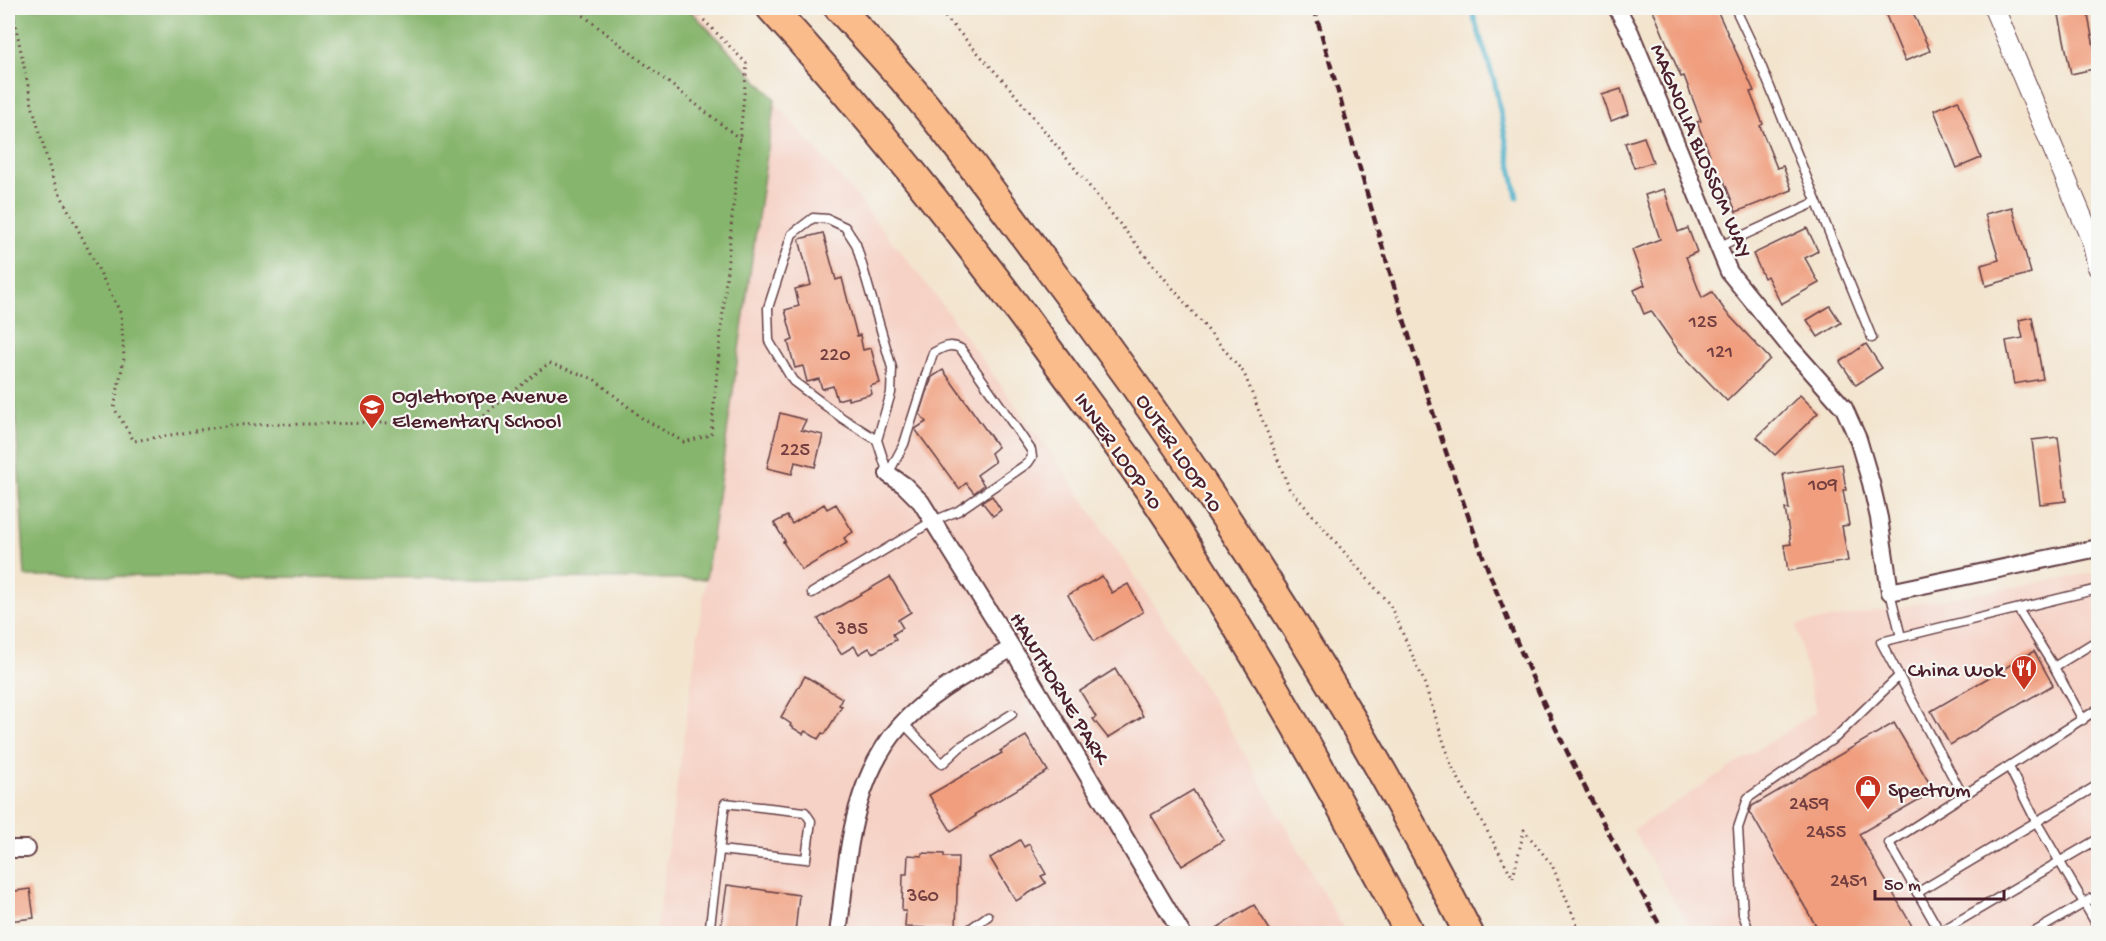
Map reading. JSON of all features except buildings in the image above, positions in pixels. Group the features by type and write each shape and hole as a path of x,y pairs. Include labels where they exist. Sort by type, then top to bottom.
{"highway":[{"name":"INNER LOOP 10","path":"771,8 868,119 936,202 1004,289 1155,499 1271,683 1410,933"},
{"name":"OUTER LOOP 10","path":"839,8 904,80 963,155 1156,413 1254,561 1326,676 1469,933"}],"street":[{"name":"MAGNOLIA BLOSSOM WAY","path":"1617,8 1630,32 1729,272 1844,408 1858,439 1871,483 1879,518 1890,592"},
{"path":"1994,8 2095,246 2098,267"},
{"name":"HAWTHORNE PARK","path":"888,474 904,484 921,502 933,520 1182,933"},
{"path":"1890,592 2098,548"},
{"path":"838,933 854,823 862,789 884,746 903,723 947,687 1012,648"},
{"path":"8,849 27,849"}],"lane":[{"path":"1735,8 1872,338"},
{"path":"1718,247 1816,201"},
{"path":"877,440 792,381 768,341 768,308 784,254 792,234 813,218 828,219 845,227 856,244 892,368 891,393 877,440 888,474"},
{"path":"812,593 933,520 958,511 1028,463 1032,457 1031,450 1025,441 961,350 955,345 940,348 933,353 904,444 888,474"},
{"path":"1963,796 1881,642 2098,589"},
{"path":"1890,592 1901,637"},
{"path":"2018,609 2083,720"},
{"path":"2054,667 2098,640"},
{"path":"1750,933 1743,914 1738,828 1748,798 1836,737 1899,676"},
{"path":"2098,710 1889,843 1940,933 2098,839"},
{"path":"903,723 942,764 960,747 1012,714"},
{"path":"2009,767 2037,823 2098,927"},
{"path":"1917,893 2098,785"},
{"path":"709,933 719,850 725,803 806,812 811,821 806,859 719,850"},
{"path":"2031,933 2098,894"},
{"path":"963,933 988,916"}],"path":[{"path":"12,8 32,105 53,180 121,314 124,358 114,408 134,441 231,425 385,423 470,426 549,363 594,379 642,418 684,442 711,435 747,64 692,8"},
{"path":"574,8 740,139"},
{"path":"937,8 1009,87 1244,373 1289,488 1390,605 1423,679 1452,767 1513,878 1524,830 1552,865 1581,933"}],"shaded area":[{"path":"8,8 694,8 860,201 935,295 1072,483 1161,616 1240,746 1346,933 656,933 706,579 25,576 8,284"},
{"path":"2098,572 2098,933 1693,933 1633,830 1816,712 1796,625"}],"green space":[{"name":"Oglethorpe Avenue Elementary School","path":"8,8 688,8 775,99 706,579 25,576 8,284"}],"waterway":[{"path":"1471,8 1494,80 1517,197"}],"railway":[{"path":"1314,8 1405,324 1456,481 1484,558 1514,635 1566,749 1604,824 1665,934"}],"place":[{"name":"Oglethorpe Avenue Elementary School","path":"372,430"},
{"name":"China Wok","path":"2024,691"},
{"name":"Spectrum","path":"1868,811"}]}
